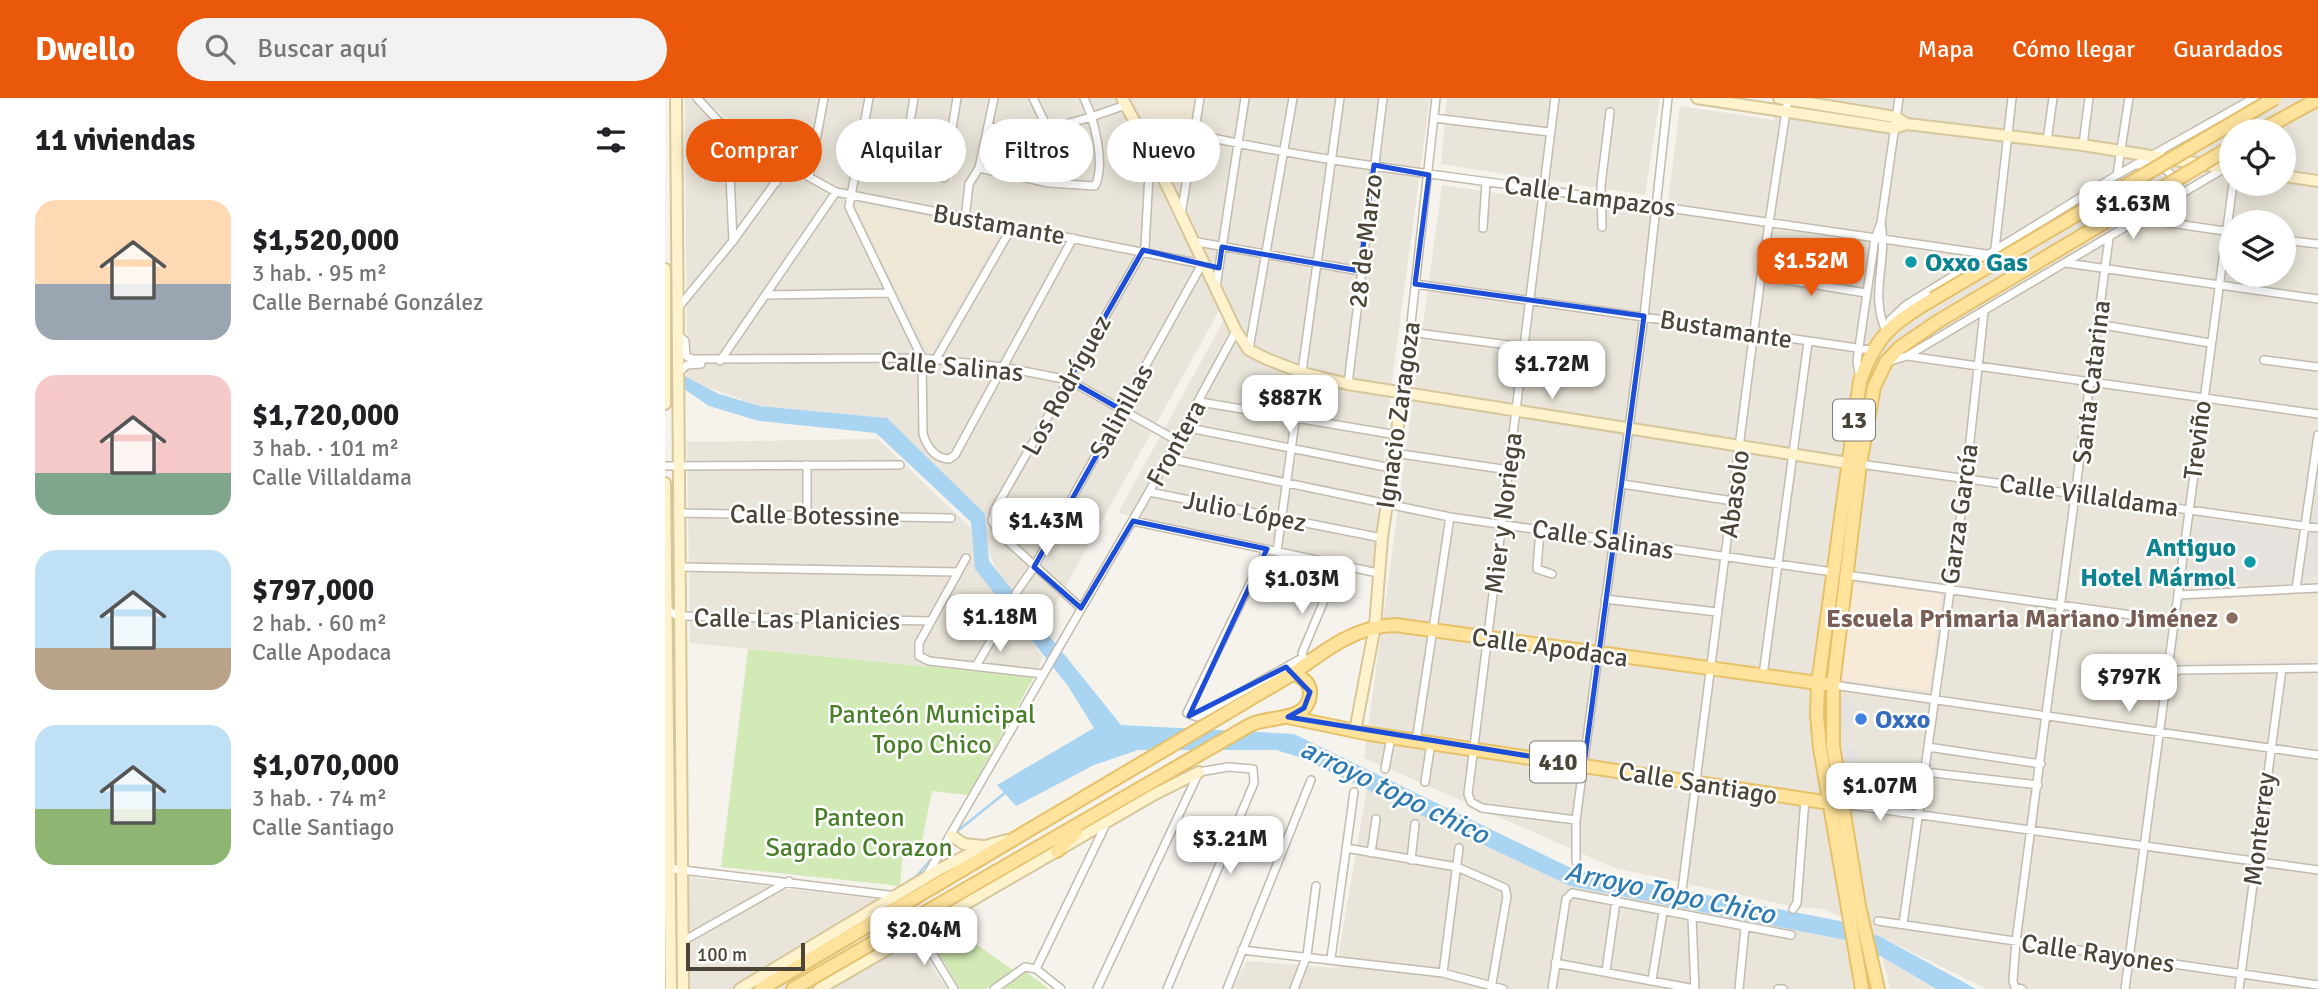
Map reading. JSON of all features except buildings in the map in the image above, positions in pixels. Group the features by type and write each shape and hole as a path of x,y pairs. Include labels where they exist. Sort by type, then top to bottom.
{"main road":[{"path":"670,612 678,566 680,309 677,98"},
{"path":"1697,98 1786,101 1895,123 2083,145 2219,167"},
{"name":"13","path":"1862,989 1836,803 1832,734 1840,574 1865,349 1887,330 1934,299 2275,98"},
{"path":"2282,119 2318,99"},
{"path":"1123,101 1133,119"},
{"name":"13","path":"1854,463 1874,387 1886,362 1899,348 2219,154"},
{"path":"2296,178 2318,181"},
{"path":"1165,182 1215,291 1236,331 1249,349"},
{"path":"665,269 665,404"},
{"name":"Calle Villaldama","path":"1249,349 1303,373 1402,395 1854,463"},
{"name":"Ignacio Zaragoza","path":"1355,731 1375,626 1386,503 1402,395"},
{"path":"665,483 670,612 681,755 683,989"},
{"name":"13","path":"1840,574 1818,684 1820,748 1836,803 1878,989"},
{"name":"Calle Apodaca","path":"761,989 925,886 1010,840 1294,673 1305,660 1375,626 1395,625 1833,685"},
{"path":"1288,717 1304,708 1310,696 1308,683 1294,673"},
{"path":"671,989 667,744 674,678"},
{"name":"Calle Santiago","path":"1288,717 1416,741 1836,803"},
{"name":"410","path":"793,989 1250,725 1264,718 1288,717"},
{"path":"667,744 681,755"},
{"path":"818,989 1108,821 1199,772"},
{"path":"1056,851 1091,817"},
{"path":"952,836 964,844 985,846 1010,840"},
{"path":"740,989 898,896 925,886 985,846"}],"street":[{"path":"697,98 716,119"},
{"name":"Bustamante","path":"824,98 810,180 836,192 965,219 1143,250 1202,264"},
{"path":"869,98 849,196 851,214 889,293 914,337 922,358 922,421 926,443 943,458 952,458 957,450 1073,238"},
{"path":"910,119 914,98"},
{"path":"954,119 957,98"},
{"path":"990,119 994,98"},
{"path":"1033,98 1044,119"},
{"path":"979,168 1049,183 1095,186 1099,177 1097,137 1084,98"},
{"path":"1196,119 1200,98"},
{"path":"1215,291 1245,98"},
{"path":"1249,349 1293,98"},
{"path":"1277,551 1340,98"},
{"name":"28 de Marzo","path":"1348,384 1383,98"},
{"name":"Ignacio Zaragoza","path":"1402,395 1436,98"},
{"name":"Mier y Noriega","path":"1555,98 1468,794 1471,803 1482,808 1576,820"},
{"path":"1576,861 1576,820 1644,316 1668,98"},
{"path":"1865,349 1867,293 1875,238 1881,223 1899,98"},
{"path":"1995,249 2012,98"},
{"path":"2047,141 2053,98"},
{"path":"2083,145 2089,98"},
{"path":"2117,175 2129,98"},
{"path":"1887,330 1890,320 1898,310 1986,254 2117,175 2253,98"},
{"path":"1080,119 1123,101"},
{"name":"Abasolo","path":"1682,890 1753,334 1786,101"},
{"path":"1602,227 1610,112"},
{"path":"1434,118 1549,132"},
{"name":"Calle Lampazos","path":"1220,140 1429,175 1770,221 1986,254"},
{"path":"965,219 969,184 980,164"},
{"path":"2132,167 2150,164 2165,169 2176,180 2180,194"},
{"path":"1886,362 1907,356 2143,219 2180,194 2219,174"},
{"path":"730,182 733,242"},
{"path":"1143,250 1146,243 1149,182"},
{"path":"1181,215 1186,182"},
{"path":"1483,228 1486,182"},
{"path":"666,309 680,309 776,183"},
{"path":"716,361 766,295 836,192"},
{"path":"2143,219 2219,230"},
{"path":"1881,223 1884,239 1877,305 1887,330"},
{"path":"936,359 1011,227"},
{"name":"Santa Catarina","path":"2022,989 2015,987 2013,981 2016,941 2109,238"},
{"path":"1192,241 1360,271"},
{"path":"2296,241 2318,244"},
{"name":"Los Rodríguez","path":"1034,567 1000,534 992,521 995,509 1143,250"},
{"path":"2065,263 2318,299"},
{"name":"Salinillas","path":"1016,593 1034,567 1202,264"},
{"path":"1761,276 1867,293"},
{"name":"Treviño","path":"2125,989 2219,280"},
{"name":"Bustamante","path":"1415,284 1865,349"},
{"path":"766,295 889,293"},
{"name":"Garza García","path":"1903,924 1921,814 1949,589 1966,478 1984,312"},
{"path":"2097,324 2210,342"},
{"name":"Frontera","path":"925,886 1056,650 1133,521 1236,331"},
{"path":"1409,332 1524,347"},
{"name":"Calle Salinas","path":"678,335 685,341 687,357 716,361"},
{"path":"1763,675 1808,342"},
{"path":"1907,356 2318,414"},
{"name":"Calle Salinas","path":"678,373 687,365 716,361 922,358 1003,367 1069,380 1176,440"},
{"path":"2264,360 2318,367"},
{"path":"1199,402 1397,435"},
{"path":"1184,427 1391,468"},
{"path":"2296,589 2318,436"},
{"path":"1394,453 1509,470"},
{"name":"Calle Salinas","path":"1167,458 1450,517 2174,621"},
{"name":"Calle Villaldama","path":"1854,463 2318,528"},
{"path":"807,465 807,514"},
{"path":"665,466 900,465"},
{"path":"1622,484 1733,501"},
{"name":"Julio López","path":"1149,492 1382,538"},
{"name":"Calle Botessine","path":"678,513 951,518"},
{"path":"1416,741 1430,631 1450,517"},
{"path":"1133,521 1378,573"},
{"path":"1540,529 1538,569 1552,574"},
{"name":"Calle Apodaca","path":"1267,549 1188,710 1189,716 1197,717 1305,660"},
{"path":"931,621 966,558"},
{"path":"1305,660 1320,606 1339,565"},
{"path":"678,566 958,572"},
{"path":"1034,567 1081,608"},
{"path":"2178,594 2318,588"},
{"path":"1605,598 1717,612"},
{"name":"Calle Las Planicies","path":"670,612 931,621 918,653 925,660 1043,674"},
{"path":"976,666 999,627"},
{"path":"2167,676 2179,670 2318,668"},
{"name":"Monterrey","path":"2239,989 2269,748 2282,669"},
{"path":"1833,685 2318,755"},
{"path":"1385,769 1391,737"},
{"path":"1425,782 1431,743"},
{"path":"1928,747 2041,764"},
{"path":"1097,989 1199,772 1228,767 1252,769 1254,783 1167,989"},
{"path":"1925,772 2038,785"},
{"path":"1227,989 1311,780"},
{"path":"1331,958 1354,792"},
{"path":"1793,909 1797,903 1805,799"},
{"name":"Calle Santiago","path":"1836,803 2318,870"},
{"path":"1371,853 1376,819"},
{"path":"1034,969 1108,821"},
{"path":"1411,860 1415,824"},
{"path":"1346,848 1457,867 1506,890 1492,988"},
{"path":"1443,973 1459,848"},
{"path":"668,868 898,896"},
{"path":"683,941 789,881"},
{"path":"1294,989 1307,956 1316,886"},
{"path":"1552,989 1569,894 1791,935"},
{"path":"1606,971 1616,901"},
{"path":"1652,980 1663,912"},
{"path":"1555,963 1695,989 1692,918"},
{"name":"Calle Rayones","path":"1878,921 2318,985"},
{"path":"1739,989 1745,928"},
{"path":"919,930 953,988"},
{"path":"1242,950 1331,958 1443,973 1503,989"},
{"path":"994,989 1025,967 1034,969 1061,989"},
{"path":"1778,989 1783,989"}],"highlighted area":[{"path":"1374,165 1429,175 1415,284 1644,316 1584,765 1288,717 1304,708 1310,692 1286,667 1189,716 1267,549 1133,521 1081,608 1034,567 1122,410 1069,380 1143,250 1219,268 1222,247 1360,271"}],"shaded area":[{"path":"685,98 694,98 725,119 686,119 686,182 822,182 822,119 728,119 700,98 1430,98 1392,381 1373,567 1118,513 1231,307 1165,182 1220,182 1220,119 1107,119 1107,182 1161,182 1220,309 1042,629 1010,599 987,549 983,517 887,418 760,406 687,380"},
{"path":"1133,98 1196,98 1193,119 1143,119"},
{"path":"1447,98 1660,98 1645,195 1441,164"},
{"path":"1775,98 2318,98 2318,989 1987,989 1824,909 1795,907 1615,868 1364,758 1442,185 1666,218 1680,106 1774,120"},
{"path":"1173,182 1185,182 1182,201"},
{"path":"855,204 1001,231 929,353 891,277"},
{"path":"878,439 972,529 976,564 1043,657 1034,677 690,643 687,442"},
{"path":"2318,469 2318,577 2190,585 2197,517 2308,534"},
{"path":"1852,583 1942,594 1929,691 1841,680"},
{"name":"Escuela Primaria Mariano Jiménez","path":"2318,594 2318,658 2177,661 2185,606 2194,600"},
{"path":"1853,699 1853,729 1841,727 1839,701"},
{"path":"1843,748 1860,751 1857,770 1880,774 1877,794 1849,789"},
{"path":"1367,789 1570,886 1845,940 1856,989 1231,989 1247,961 1336,968"},
{"path":"688,877 885,900 948,989 665,989 665,883"},
{"path":"1882,957 1934,989 1890,989"}],"green space":[{"name":"Panteón Municipal Topo Chico","path":"748,649 1034,677 968,795 932,791 922,841 916,841 915,852 903,851 900,886 721,867"},
{"path":"937,927 963,935 1016,972 985,989 960,989 927,934"},
{"path":"1025,971 1049,989 1003,989"}],"water":[{"path":"665,360 688,378 719,394 760,406 887,418 985,514 989,561 1121,725 1294,734 1573,869 1840,921 1881,937 1976,989 1936,989 1882,957 1845,940 1570,886 1299,757 1276,750 1138,750 1094,765 1016,806 997,785 1094,728 1068,686 975,569 971,522 876,433 759,421 709,406 665,376"}],"waterway":[{"path":"955,833 1006,792"},
{"path":"913,880 934,856"}],"place":[{"name":"Oxxo Gas","path":"1911,262"},
{"name":"Antiguo Hotel Mármol","path":"2250,562"},
{"name":"Escuela Primaria Mariano Jiménez","path":"2232,618"},
{"name":"Oxxo","path":"1861,719"}],"water label":[{"name":"arroyo topo chico","path":"1395,791"},
{"name":"Arroyo Topo Chico","path":"1670,892"}],"park label":[{"name":"Panteon Sagrado Corazon","path":"859,832"}]}
